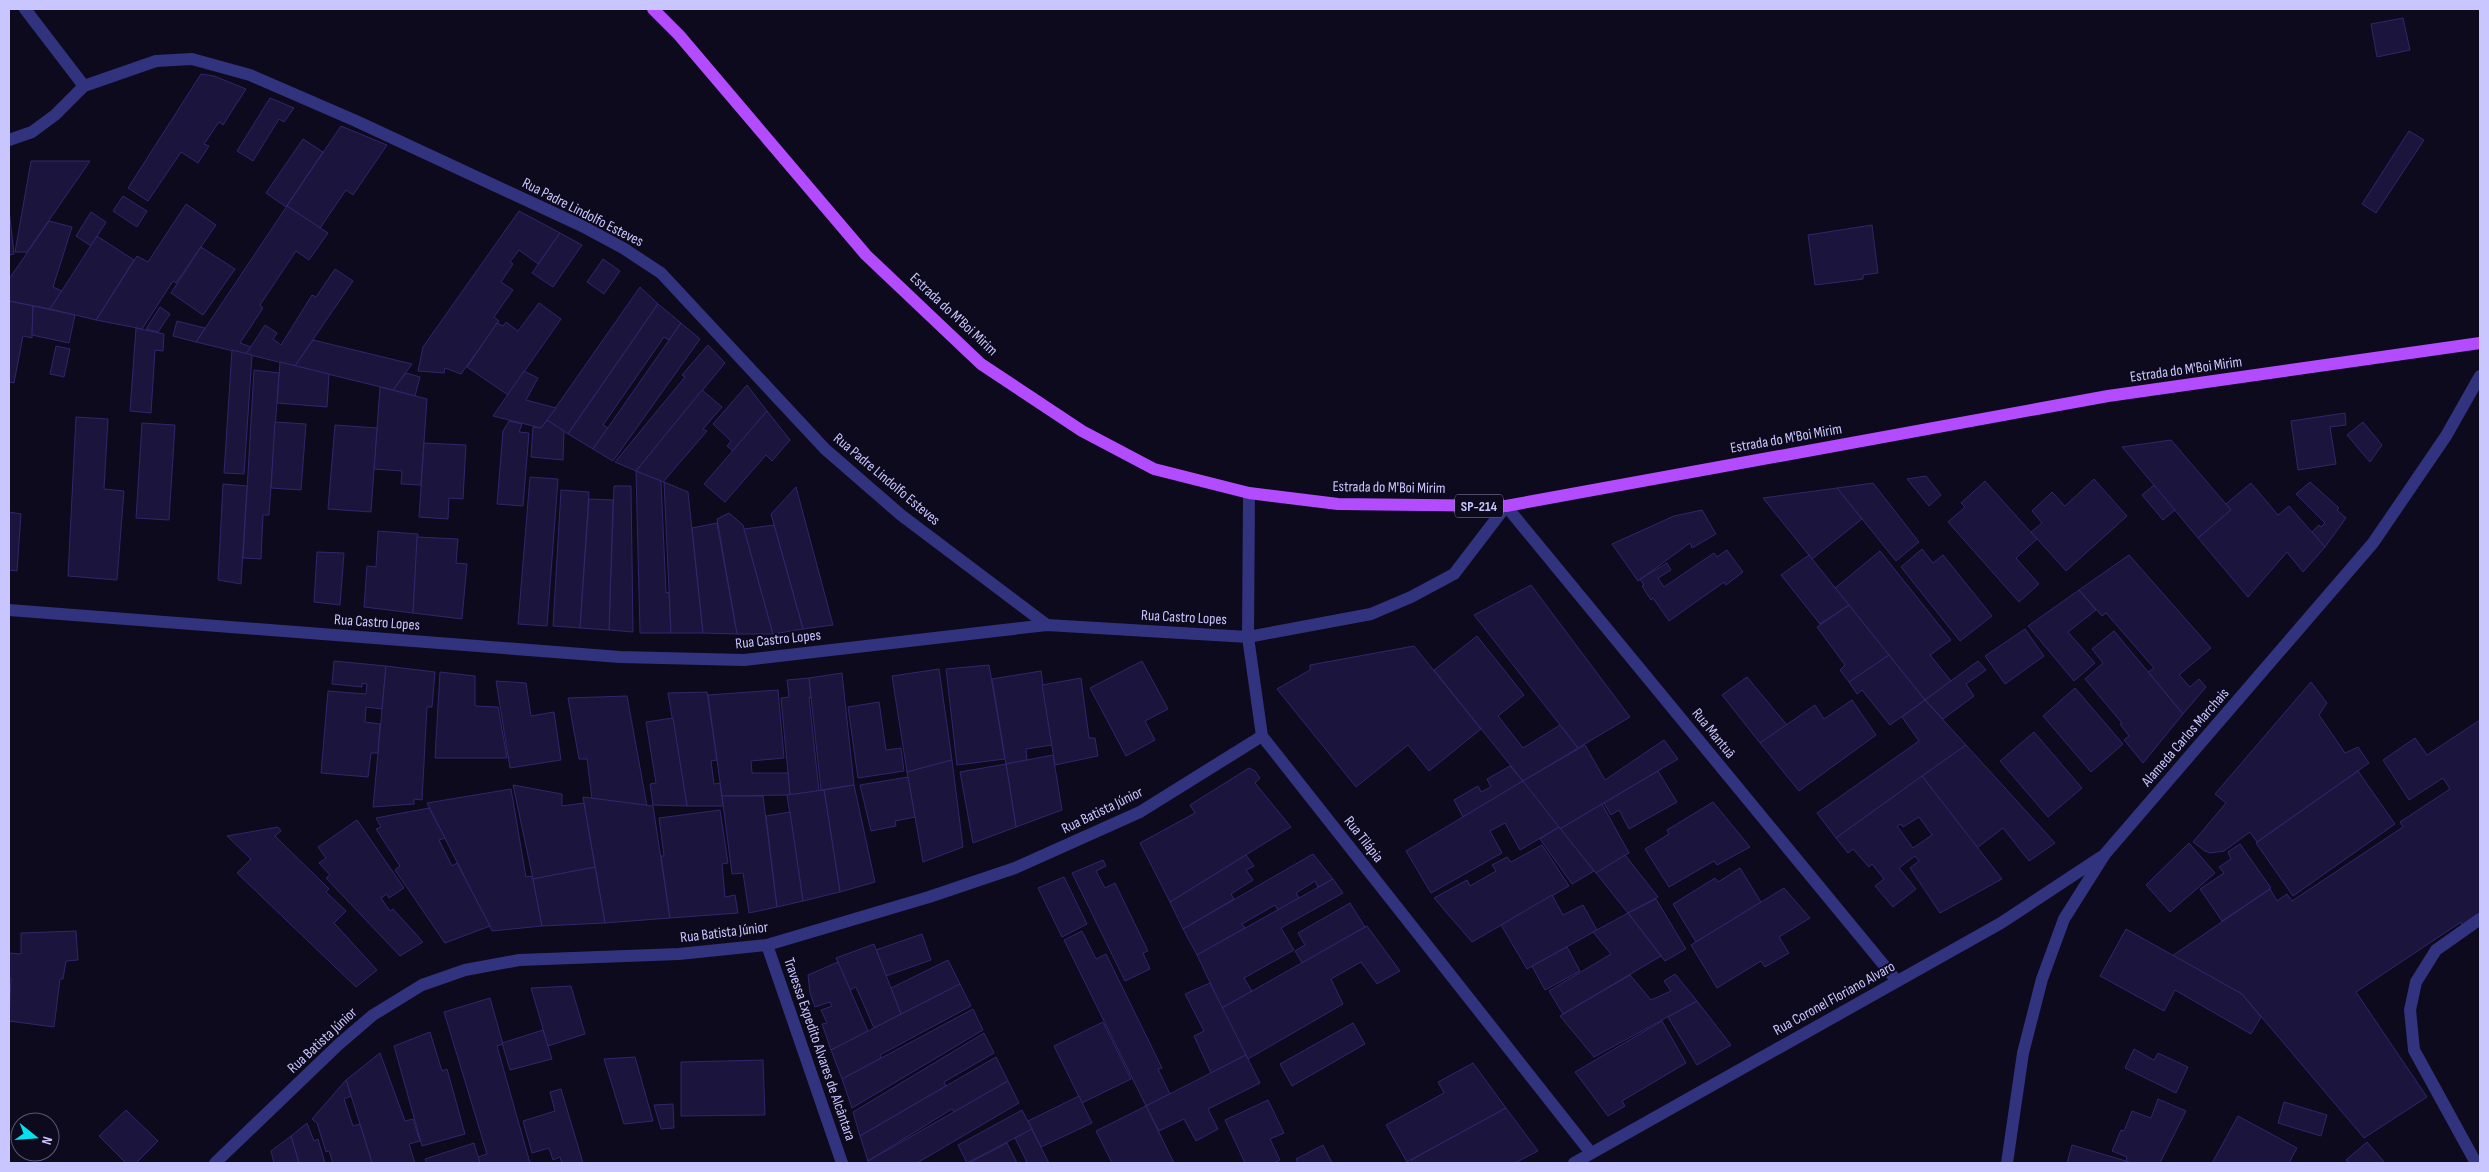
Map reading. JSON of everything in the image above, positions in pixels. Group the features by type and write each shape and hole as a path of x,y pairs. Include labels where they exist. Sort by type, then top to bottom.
{"main road":[{"name":"Estrada do M'Boi Mirim","path":"653,9 679,35 866,255 981,364 1082,431 1154,469 1248,494 1338,504 1506,506 2108,396 2480,343"}],"street":[{"path":"9,140 32,132 55,115 84,86 25,9"},
{"name":"Rua Padre Lindolfo Esteves","path":"84,86 156,61 192,59 250,75 366,125 582,226 623,248 661,273 826,449 901,515 1047,625"},
{"name":"Alameda Carlos Marchais","path":"2007,1163 2023,1053 2042,979 2064,919 2105,854 2373,543 2446,436 2480,376"},
{"path":"1248,494 1248,637 1262,736"},
{"name":"Rua Castro Lopes","path":"9,610 620,657 744,660 1047,625 1248,637 1371,614 1411,597 1454,574 1506,506"},
{"name":"Rua Mantuã","path":"1506,506 1897,981"},
{"name":"Rua Batista Júnior","path":"215,1163 338,1045 373,1015 422,985 465,970 519,960 679,954 767,945 929,897 1015,868 1140,812 1262,736"},
{"name":"Rua Tilápia","path":"1262,736 1591,1153"},
{"name":"Rua Coronel Floriano Alvaro","path":"1574,1163 2001,923 2105,854"},
{"path":"2476,1163 2414,1050 2410,1010 2416,982 2436,950 2480,919"},
{"name":"Travessa Expedito Alvares de Alcântara","path":"767,945 842,1163"}],"building":[{"path":"2403,18 2410,50 2377,57 2371,24"},
{"path":"201,74 214,76 246,89 223,125 219,122 204,144 209,146 198,163 181,152 148,201 128,188"},
{"path":"270,98 294,108 284,122 279,119 253,161 237,151"},
{"path":"341,126 387,145 353,195 346,190 320,228 287,206"},
{"path":"2409,131 2424,140 2376,213 2362,204"},
{"path":"303,139 323,152 286,207 266,193"},
{"path":"31,161 90,161 27,252 15,252"},
{"path":"123,196 147,211 137,227 113,211"},
{"path":"186,204 216,225 176,283 173,281 142,329 96,320 137,256 148,262"},
{"path":"287,206 328,233 309,260 296,251 260,305 263,308 240,343 251,347 246,354 196,342"},
{"path":"9,209 14,254 9,255"},
{"path":"519,211 560,233 538,264 519,250 510,262 513,264 501,282 513,290 494,317 499,321 461,374 445,368 444,373 418,371 423,347"},
{"path":"91,212 106,222 91,246 76,236"},
{"path":"49,221 72,227 53,287 62,291 50,309 9,301 9,279"},
{"path":"1872,225 1878,273 1863,275 1863,279 1815,285 1808,235"},
{"path":"560,233 582,245 553,287 532,273"},
{"path":"97,236 134,260 96,320 50,309"},
{"path":"201,247 235,269 203,315 171,293"},
{"path":"603,259 620,271 604,294 587,282"},
{"path":"335,269 353,281 295,366 246,354 265,325 277,333 273,339 281,345 312,295 316,297"},
{"path":"640,287 658,304 568,434 547,420"},
{"path":"9,301 33,306 32,338 23,336 14,383 9,382"},
{"path":"539,303 561,319 508,395 467,367 497,323 503,326 506,322 518,331"},
{"path":"658,304 681,323 669,340 664,337 603,425 608,428 593,449 568,434"},
{"path":"33,306 75,315 69,343 32,335"},
{"path":"160,307 170,314 158,332 146,329"},
{"path":"177,321 205,328 196,342 173,336"},
{"path":"681,323 700,339 613,461 593,449"},
{"path":"136,328 164,334 163,351 155,350 151,413 130,411"},
{"path":"313,340 412,364 393,390 295,366"},
{"path":"708,345 725,363 636,471 615,462 685,377 682,375"},
{"path":"56,346 70,349 64,377 50,374"},
{"path":"232,350 252,355 244,474 224,473"},
{"path":"280,362 329,374 327,407 277,403"},
{"path":"254,370 279,373 269,515 263,515 261,559 243,558"},
{"path":"524,371 538,378 526,400 556,408 541,428 493,416"},
{"path":"406,373 420,377 415,396 393,390"},
{"path":"747,385 767,411 733,451 727,446 731,441 713,424"},
{"path":"380,387 427,399 421,485 401,484 402,471 374,469"},
{"path":"702,390 722,407 703,429 707,431 663,482 636,471"},
{"path":"767,411 790,440 772,461 766,455 725,502 704,484"},
{"path":"2345,413 2346,425 2330,427 2336,464 2298,470 2291,421"},
{"path":"76,417 108,419 104,489 124,491 117,580 68,576"},
{"path":"547,420 564,431 563,460 531,457 533,427 541,428"},
{"path":"509,421 522,424 519,432 529,433 523,506 497,504 503,431"},
{"path":"275,422 306,424 301,490 271,488"},
{"path":"2363,422 2382,445 2370,462 2347,435"},
{"path":"142,423 175,425 169,520 136,518"},
{"path":"335,425 377,428 371,512 328,509"},
{"path":"2171,440 2231,510 2198,538 2122,447"},
{"path":"424,443 466,445 463,499 449,498 448,519 419,517"},
{"path":"636,471 661,481 666,593 669,592 671,633 640,633"},
{"path":"1926,476 1941,495 1929,506 1907,479"},
{"path":"530,477 558,479 547,626 518,624"},
{"path":"2094,479 2127,516 2066,571 2031,532 2042,523 2032,511 2052,492 2065,506"},
{"path":"1985,481 2037,539 2016,558 2039,584 2019,602 1948,522 1965,507 1961,503"},
{"path":"664,482 688,492 703,633 671,633"},
{"path":"2310,482 2339,508 2337,510 2346,518 2325,547 2312,532 2319,525 2321,527 2325,523 2296,494"},
{"path":"1873,483 1919,542 1896,561 1837,488"},
{"path":"2251,483 2278,515 2289,506 2325,547 2303,572 2287,552 2248,597 2198,538 2231,510 2226,504"},
{"path":"223,484 247,486 241,584 218,580"},
{"path":"2154,485 2175,510 2163,520 2142,495"},
{"path":"614,486 631,486 633,632 609,630"},
{"path":"796,487 833,625 803,629 771,514"},
{"path":"1837,488 1862,519 1812,559 1763,498"},
{"path":"561,490 589,492 580,628 553,626"},
{"path":"589,499 613,500 609,630 580,628"},
{"path":"1702,510 1716,534 1692,548 1690,543 1638,581 1612,544 1674,516"},
{"path":"9,512 21,514 17,571 9,570"},
{"path":"729,513 743,525 773,634 737,634 717,519"},
{"path":"717,523 737,634 703,633 692,528"},
{"path":"774,525 803,629 773,634 744,529"},
{"path":"378,531 418,534 413,613 364,607 367,566 376,567"},
{"path":"417,537 458,539 456,563 467,564 462,619 413,613"},
{"path":"1922,549 1933,563 1943,555 1992,616 1960,641 1901,567"},
{"path":"1727,550 1743,572 1726,585 1724,582 1669,621 1642,586 1644,585 1640,579 1667,563 1671,570 1658,578 1664,587 1714,553 1717,557"},
{"path":"1880,551 1951,640 1930,655 1951,681 1925,700 1835,588"},
{"path":"317,552 344,553 340,605 314,602"},
{"path":"1809,555 1849,605 1820,624 1781,575"},
{"path":"2129,555 2211,648 2179,675 2190,687 2199,679 2206,687 2183,714 2148,672 2154,668 2106,613 2102,616 2079,590"},
{"path":"1531,585 1630,717 1578,748 1474,615"},
{"path":"2079,590 2096,610 2068,632 2095,663 2074,681 2028,626"},
{"path":"1849,605 1889,655 1849,682 1840,670 1845,665 1817,627"},
{"path":"2025,629 2044,656 2005,684 1985,656"},
{"path":"2114,631 2183,714 2143,763 2124,740 2129,736 2120,724 2122,723 2085,679 2103,663 2092,649"},
{"path":"1477,636 1524,695 1498,716 1523,748 1560,725 1578,748 1523,781 1434,670"},
{"path":"1414,646 1481,729 1429,771 1408,745 1356,787 1277,689 1310,670 1310,665"},
{"path":"1889,655 1925,700 1890,725 1862,690 1857,694 1849,682"},
{"path":"334,661 386,666 382,709 366,707 365,722 380,724 378,753 371,753 368,777 321,773 328,691 366,694 367,684 362,683 362,687 332,684"},
{"path":"1142,661 1168,709 1145,721 1155,740 1126,756 1090,688"},
{"path":"1978,661 1986,670 1966,684 1974,696 1943,719 1925,700"},
{"path":"989,665 1005,759 957,765 946,669"},
{"path":"386,666 435,672 432,707 427,707 422,800 414,799 414,804 373,807"},
{"path":"939,669 952,760 907,772 892,676"},
{"path":"1041,671 1052,745 1026,749 1027,760 1006,764 992,679"},
{"path":"440,672 475,676 475,706 498,707 507,758 435,758"},
{"path":"842,673 854,785 821,790 809,678"},
{"path":"1747,677 1787,725 1760,743 1722,695"},
{"path":"809,678 811,698 809,697 819,791 790,795 781,698 789,697 787,680"},
{"path":"1081,678 1089,738 1095,738 1098,756 1055,765 1042,685"},
{"path":"496,681 526,683 531,716 554,712 561,760 510,768"},
{"path":"2311,682 2327,703 2319,715 2345,753 2358,747 2369,763 2257,842 2250,832 2224,851 2210,853 2205,851 2193,842 2226,803 2215,794"},
{"path":"2075,688 2123,744 2091,772 2043,716"},
{"path":"778,690 784,758 751,761 752,773 788,773 790,795 722,796 708,695"},
{"path":"707,692 717,760 711,761 714,784 720,783 723,806 687,806 668,693"},
{"path":"627,696 647,806 592,799 587,759 579,759 568,698"},
{"path":"1852,700 1876,735 1799,791 1760,743 1815,705 1824,719"},
{"path":"1925,700 1966,745 1836,838 1817,813 1919,741 1902,717"},
{"path":"879,702 886,750 901,748 904,771 858,778 848,707"},
{"path":"673,718 687,806 653,805 650,784 656,783 646,722"},
{"path":"2480,720 2480,913 2462,925 2461,922 2356,992 2427,1097 2364,1138 2242,994 2172,956 2270,889 2277,901 2287,894 2292,901 2403,827 2400,822 2450,789 2443,778 2409,800 2383,760 2415,738 2427,755"},
{"path":"2034,732 2082,788 2048,817 2000,761"},
{"path":"1664,740 1678,759 1560,829 1523,781 1585,745 1605,780"},
{"path":"1966,745 2055,843 2029,861 2003,828 1977,848 1922,776"},
{"path":"1053,755 1062,810 1016,827 1006,764"},
{"path":"952,760 963,847 923,862 907,772"},
{"path":"1006,764 1016,827 973,843 960,772"},
{"path":"1510,766 1523,781 1463,817 1454,800 1478,786 1481,792 1491,787 1487,779"},
{"path":"1249,768 1255,771 1260,778 1255,783 1291,827 1170,902 1140,843 1195,813 1190,805"},
{"path":"1658,771 1677,802 1629,829 1619,810 1611,815 1604,803"},
{"path":"2358,771 2395,824 2293,896 2256,843"},
{"path":"1922,776 2002,879 1940,913 1910,868 1919,861 1915,856 1899,868 1916,889 1893,907 1875,886 1884,879 1872,864 1869,867 1853,849 1848,853 1836,838","holes":["1919,817 1932,835 1913,848 1897,826 1901,824 1903,827"]},
{"path":"908,777 915,817 895,821 896,826 871,831 860,785"},
{"path":"1523,781 1559,827 1520,850 1505,823 1490,831 1502,853 1431,893 1406,851"},
{"path":"513,785 562,794 562,806 584,803 595,867 533,879"},
{"path":"854,785 875,882 840,892 824,790"},
{"path":"511,789 526,877 531,876 533,879 542,926 492,931 427,803"},
{"path":"824,790 840,892 803,901 787,795"},
{"path":"722,796 763,796 777,907 749,913 743,873 732,874"},
{"path":"583,797 653,806 670,918 605,923"},
{"path":"1713,802 1750,847 1717,865 1714,861 1669,887 1645,849 1669,834 1667,830"},
{"path":"1602,804 1629,853 1596,873 1560,829"},
{"path":"429,808 445,838 439,840 452,866 457,863 490,926 445,943 395,870 400,866 376,829 381,827 376,818"},
{"path":"720,810 728,863 722,864 725,897 735,895 738,913 670,918 661,856 664,856 659,818"},
{"path":"790,812 803,901 777,907 766,816"},
{"path":"357,820 404,888 389,898 387,894 381,898 390,911 393,909 423,942 400,956 326,878 330,875 319,863 326,858 318,847"},
{"path":"278,827 281,831 275,836 329,889 326,892 346,911 334,923 377,970 356,987 237,873 251,859 227,836"},
{"path":"1559,827 1594,871 1572,884 1540,839"},
{"path":"2189,843 2215,873 2170,912 2146,885"},
{"path":"2240,844 2271,888 2222,921 2200,889 2224,873 2219,867 2231,859 2228,852"},
{"path":"1542,845 1569,886 1472,942 1434,898 1467,880 1470,886 1496,871 1492,865 1507,857 1511,862"},
{"path":"1313,854 1333,879 1318,887 1315,881 1296,893 1299,898 1278,910 1275,905 1242,924 1245,928 1197,955 1183,929"},
{"path":"1246,855 1254,866 1246,870 1253,880 1231,894 1234,899 1183,929 1170,902"},
{"path":"1625,855 1658,897 1628,913 1596,873"},
{"path":"1103,860 1106,866 1096,871 1105,888 1115,883 1148,951 1143,953 1150,969 1125,981 1072,873"},
{"path":"595,867 605,923 542,926 533,879"},
{"path":"1740,868 1761,902 1696,942 1673,904 1715,878 1718,882"},
{"path":"1064,877 1087,924 1062,937 1038,888"},
{"path":"1333,879 1343,893 1281,928 1294,950 1244,978 1252,991 1222,1008 1197,955"},
{"path":"1784,888 1810,918 1779,937 1789,953 1765,967 1761,961 1717,988 1691,945"},
{"path":"1552,895 1563,915 1583,905 1597,930 1527,969 1501,925"},
{"path":"1656,899 1686,949 1665,961 1628,913"},
{"path":"1350,903 1365,927 1302,963 1295,951 1305,945 1298,933"},
{"path":"1628,913 1661,956 1563,1014 1549,991 1611,954 1593,932"},
{"path":"1367,926 1400,971 1377,984 1361,962 1331,979 1343,1004 1248,1059 1222,1008"},
{"path":"2126,929 2242,994 2261,1017 2251,1034 2175,990 2164,1011 2100,976"},
{"path":"76,931 78,960 66,961 63,979 60,979 54,1027 9,1021 11,978 9,978 9,953 21,954 21,933"},
{"path":"1082,931 1096,959 1106,954 1162,1068 1158,1069 1170,1094 1146,1106 1064,940"},
{"path":"922,934 931,960 886,976 876,950"},
{"path":"874,944 901,1014 874,1028 856,987 850,990 836,958"},
{"path":"1567,947 1580,971 1545,990 1532,966"},
{"path":"948,960 960,984 901,1014 891,988"},
{"path":"838,962 868,1031 831,1050 822,1024 827,1023 821,1010 832,1006 830,1002 815,1007 810,993 808,975"},
{"path":"1675,974 1697,1001 1594,1057 1560,1016 1630,975 1651,1000 1671,991 1664,981"},
{"path":"1210,983 1246,1055 1211,1073 1194,1036 1204,1031 1185,994"},
{"path":"960,984 971,1006 880,1055 881,1058 842,1079 831,1050"},
{"path":"571,986 585,1034 548,1046 531,988"},
{"path":"490,998 503,1044 497,1046 530,1163 480,1163 478,1157 487,1154 444,1012"},
{"path":"1697,1001 1731,1045 1697,1065 1668,1017"},
{"path":"973,1009 983,1030 852,1108 842,1079"},
{"path":"1662,1021 1686,1063 1622,1101 1625,1106 1608,1116 1575,1072"},
{"path":"1103,1022 1131,1079 1082,1103 1054,1046"},
{"path":"1353,1023 1365,1044 1292,1086 1280,1064"},
{"path":"543,1030 552,1059 510,1070 502,1043"},
{"path":"430,1032 442,1071 447,1069 465,1134 422,1146 394,1046"},
{"path":"984,1033 994,1053 944,1082 946,1086 860,1136 853,1112"},
{"path":"2134,1049 2154,1060 2158,1053 2188,1067 2176,1093 2125,1068"},
{"path":"380,1053 405,1121 413,1119 420,1141 409,1144 415,1163 372,1163 346,1080"},
{"path":"1246,1055 1260,1083 1208,1109 1218,1129 1196,1141 1184,1119 1159,1131 1146,1106"},
{"path":"635,1057 653,1121 624,1124 604,1059"},
{"path":"996,1057 1008,1081 954,1112 952,1109 868,1161 860,1136"},
{"path":"763,1060 765,1115 681,1116 681,1062"},
{"path":"1473,1063 1506,1108 1407,1162 1386,1125 1444,1093 1438,1082"},
{"path":"346,1080 351,1096 344,1099 353,1126 360,1124 372,1163 333,1163 329,1151 326,1152 317,1123 312,1119"},
{"path":"1008,1081 1019,1103 917,1163 869,1163 868,1161"},
{"path":"561,1089 583,1163 562,1163 560,1157 553,1160 549,1148 532,1153 523,1121 555,1111 550,1092"},
{"path":"1079,1096 1092,1123 1041,1147 1028,1121"},
{"path":"2158,1099 2186,1111 2160,1163 2131,1163 2126,1161 2127,1157 2112,1151 2121,1130 2124,1131 2132,1111 2151,1118"},
{"path":"1268,1100 1284,1133 1270,1139 1280,1160 1274,1163 1245,1163 1225,1120"},
{"path":"2284,1102 2327,1115 2321,1136 2278,1123"},
{"path":"673,1104 674,1128 661,1129 654,1105"},
{"path":"1146,1106 1174,1163 1112,1163 1096,1131"},
{"path":"1506,1108 1538,1151 1515,1163 1413,1163 1411,1160"},
{"path":"126,1110 158,1141 136,1163 126,1163 99,1136"},
{"path":"1022,1110 1032,1129 967,1163 958,1145"},
{"path":"2238,1116 2297,1148 2289,1163 2212,1163"},
{"path":"307,1123 314,1141 318,1139 325,1163 299,1163 291,1136"},
{"path":"1032,1129 1049,1163 1023,1163 1027,1162 1015,1138"},
{"path":"291,1136 299,1163 274,1163 271,1151"},
{"path":"2367,1142 2385,1163 2349,1163 2346,1160"},
{"path":"474,1143 480,1163 427,1163 425,1159"},
{"path":"1007,1143 1017,1163 969,1163"},
{"path":"1323,1145 1332,1163 1298,1163 1296,1159"},
{"path":"2072,1145 2126,1161 2131,1163 2067,1163"}]}
